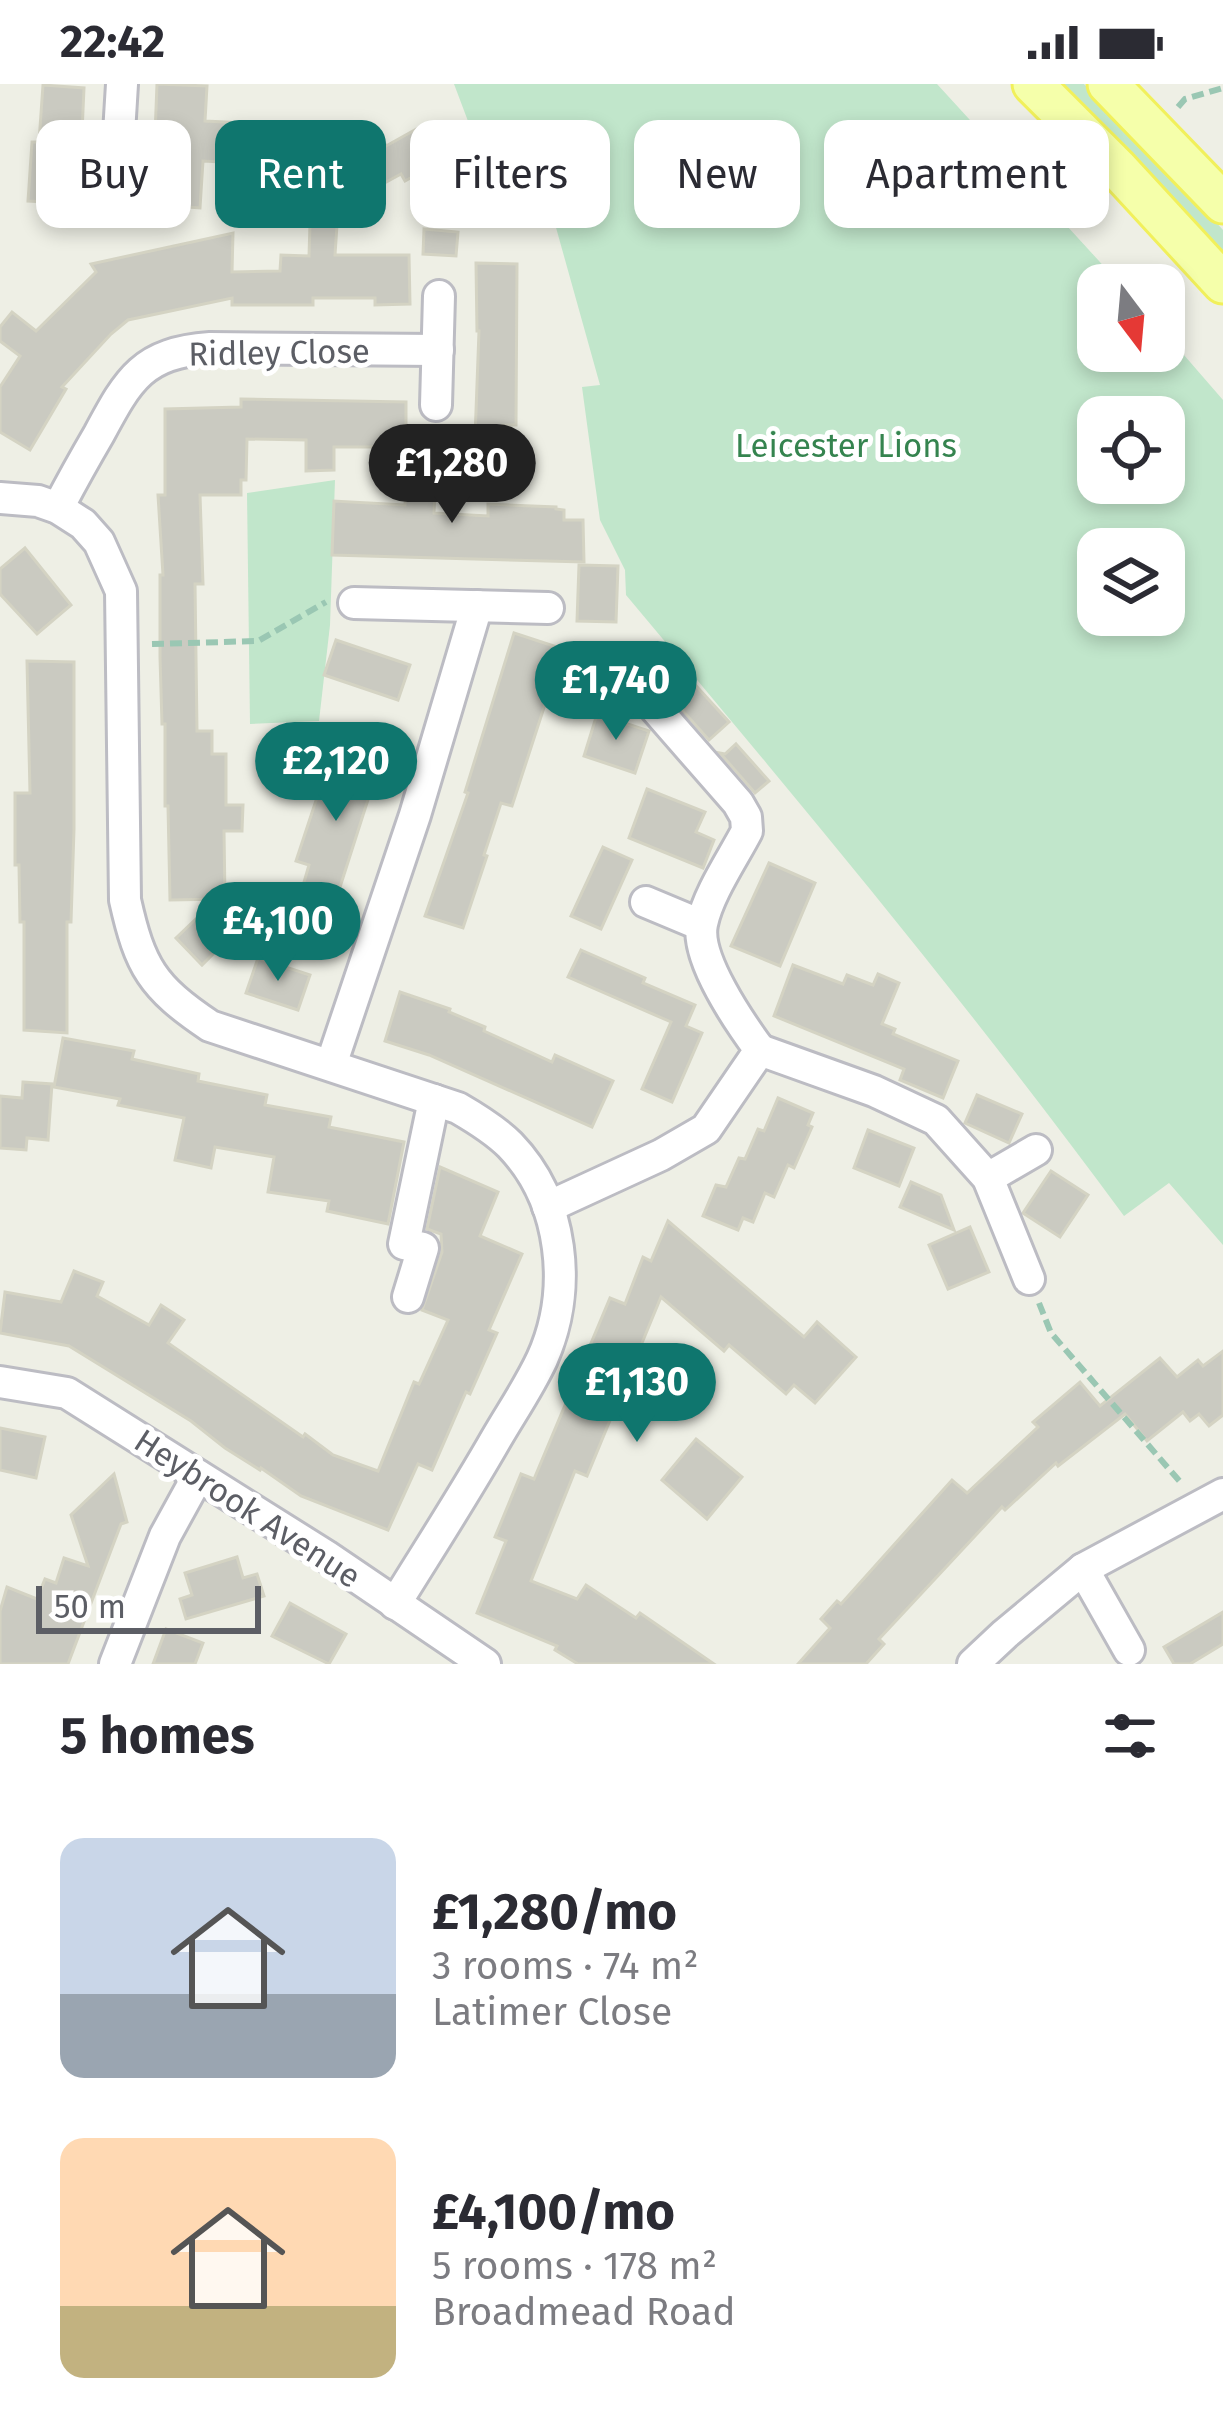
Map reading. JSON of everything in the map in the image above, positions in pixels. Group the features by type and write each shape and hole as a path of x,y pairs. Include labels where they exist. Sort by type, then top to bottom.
{"main road":[{"path":"1034,84 1223,283"},
{"path":"1108,84 1223,203"}],"street":[{"path":"120,120 122,84"},
{"path":"436,405 439,296"},
{"name":"Ridley Close","path":"58,508 121,394 136,374 158,359 182,350 210,348 438,350"},
{"path":"0,498 38,501 83,524 99,542 122,591 124,900 135,943 151,977 210,1026 458,1108 486,1124 534,1175 548,1207 560,1261 558,1305 542,1358 395,1604"},
{"path":"354,603 548,608"},
{"path":"331,1065 415,815 476,606"},
{"path":"628,677 746,817 747,830 701,925 700,942 729,1006 760,1050 874,1091 936,1120 988,1178 1029,1280"},
{"path":"646,902 701,925"},
{"path":"548,1207 706,1129 760,1050"},
{"path":"408,1297 423,1248 404,1244 434,1100"},
{"path":"988,1178 1036,1150"},
{"name":"Heybrook Avenue","path":"0,1382 67,1393 485,1664"},
{"path":"115,1664 164,1536 198,1476"},
{"path":"973,1664 1083,1569 1212,1500"},
{"path":"1083,1569 1130,1650"}],"path":[{"path":"1170,118 1185,99 1223,88"},
{"path":"123,645 258,641 323,602 354,603"},
{"path":"1051,1333 1212,1500"}],"green space":[{"name":"Leicester Lions","path":"454,84 937,84 970,120 824,120 824,228 1069,228 1102,264 1077,264 1077,372 1185,372 1185,356 1223,400 1223,1245 1169,1183 1124,1216 942,979 626,595 625,570 600,520 582,387 600,385 556,228 610,228 610,120 468,120"},
{"path":"1059,84 1084,84 1168,169 1223,230 1223,256 1109,136 1109,120 1093,120"},
{"path":"335,480 330,625 319,721 250,724 247,493"}],"building":[{"path":"157,84 207,86 205,121 215,122 215,162 203,161 200,208 191,207 191,120 156,120"},
{"path":"43,85 84,88 83,120 41,120"},
{"path":"410,133 410,178 405,181 401,174 386,182 386,146"},
{"path":"32,142 36,142 36,201 28,201"},
{"path":"310,228 337,228 335,255 409,255 410,304 375,305 375,298 313,298 313,305 232,305 232,298 128,320 62,387 66,389 30,450 0,432 0,387 20,356 0,341 0,327 12,312 36,331 96,272 91,264 233,233 232,272 280,271 281,255 309,256"},
{"path":"424,229 458,232 456,256 423,254"},
{"path":"476,263 517,264 516,425 503,425 503,438 475,438"},
{"path":"241,399 406,402 406,447 334,447 334,470 306,471 306,440 247,439 241,495 200,495 203,584 195,584 197,731 212,731 212,754 226,754 226,805 243,805 242,831 224,831 225,899 170,900 158,495 165,495 165,409 241,407"},
{"path":"407,443 437,445 434,513 488,516 488,504 556,507 564,510 564,520 583,520 584,562 332,555 334,501 405,505"},
{"path":"25,548 71,605 37,634 0,594 0,569"},
{"path":"579,565 618,566 616,622 577,621"},
{"path":"514,633 563,649 512,806 501,803 463,928 425,916 468,793"},
{"path":"336,640 410,665 398,700 324,675"},
{"path":"657,643 729,722 709,740 638,661"},
{"path":"27,661 74,662 67,1033 24,1030 24,922 20,922 19,865 15,865 15,793 30,793"},
{"path":"597,714 649,731 635,773 584,756"},
{"path":"736,744 769,781 755,793 720,753"},
{"path":"345,747 381,759 334,906 300,896 309,865 296,861 330,758 340,761"},
{"path":"647,789 705,812 696,832 714,840 703,868 629,838"},
{"path":"603,847 632,860 601,929 571,916"},
{"path":"769,863 815,883 780,966 731,946"},
{"path":"199,916 225,942 202,965 176,938"},
{"path":"581,950 695,1005 686,1026 702,1033 672,1102 642,1089 671,1022 568,977"},
{"path":"258,958 310,975 298,1010 246,993"},
{"path":"793,965 843,984 847,975 873,985 878,974 899,983 882,1024 895,1029 893,1034 958,1061 943,1098 900,1080 904,1069 774,1016"},
{"path":"400,992 450,1009 485,1027 484,1031 552,1062 555,1055 613,1081 592,1127 429,1055 385,1041"},
{"path":"63,1038 134,1051 132,1059 199,1074 198,1081 267,1095 265,1105 331,1117 329,1127 404,1142 388,1224 327,1211 329,1201 268,1192 274,1157 215,1147 211,1168 175,1160 184,1118 118,1105 120,1099 54,1087"},
{"path":"23,1082 52,1084 48,1140 27,1138 26,1150 0,1148 0,1096 22,1098"},
{"path":"977,1095 1022,1114 1009,1143 965,1123"},
{"path":"778,1098 813,1113 808,1125 812,1127 794,1168 788,1165 774,1197 765,1193 753,1222 743,1218 738,1230 703,1216 716,1185 726,1187 758,1129 764,1131"},
{"path":"868,1130 914,1148 899,1186 854,1168"},
{"path":"440,1167 498,1192 480,1236 522,1254 489,1330 497,1333 470,1394 466,1392 432,1470 418,1464 388,1530 301,1496 69,1346 0,1333 5,1292 61,1302 74,1271 103,1282 97,1296 149,1325 161,1305 184,1320 168,1343 303,1437 305,1434 333,1455 378,1471 414,1382 419,1384 448,1320 422,1310 442,1252 441,1234 427,1229"},
{"path":"1051,1171 1088,1195 1060,1237 1023,1213"},
{"path":"911,1182 941,1195 954,1230 900,1207"},
{"path":"668,1221 804,1337 817,1322 856,1357 815,1403 794,1385 786,1394 729,1345 724,1351 661,1297 587,1476 575,1471 531,1581 577,1599 586,1585 636,1618 640,1613 714,1664 578,1664 555,1650 557,1646 477,1613 506,1541 495,1537 521,1474 534,1479 610,1298 625,1304 643,1257 651,1261"},
{"path":"970,1227 989,1272 948,1289 929,1245"},
{"path":"1223,1351 1223,1415 1209,1426 1199,1414 1190,1421 1183,1412 1147,1441 1125,1414 1058,1466 1056,1463 1005,1510 1002,1507 879,1639 884,1644 866,1664 798,1664 830,1628 821,1619 837,1601 841,1604 952,1480 967,1493 1038,1427 1033,1422 1080,1382 1100,1406 1160,1358 1177,1377 1198,1360 1203,1366"},
{"path":"0,1428 45,1437 36,1478 0,1470"},
{"path":"696,1439 742,1477 707,1519 662,1480"},
{"path":"114,1474 127,1522 121,1524 68,1664 0,1664 0,1611 7,1587 37,1599 45,1579 56,1583 64,1558 88,1566 71,1515"},
{"path":"237,1557 243,1578 257,1574 264,1596 186,1619 180,1599 192,1595 185,1573"},
{"path":"290,1603 346,1634 329,1664 272,1636"},
{"path":"1223,1612 1223,1644 1190,1664 1174,1664 1164,1647"},
{"path":"166,1629 203,1643 195,1664 153,1664"}]}
